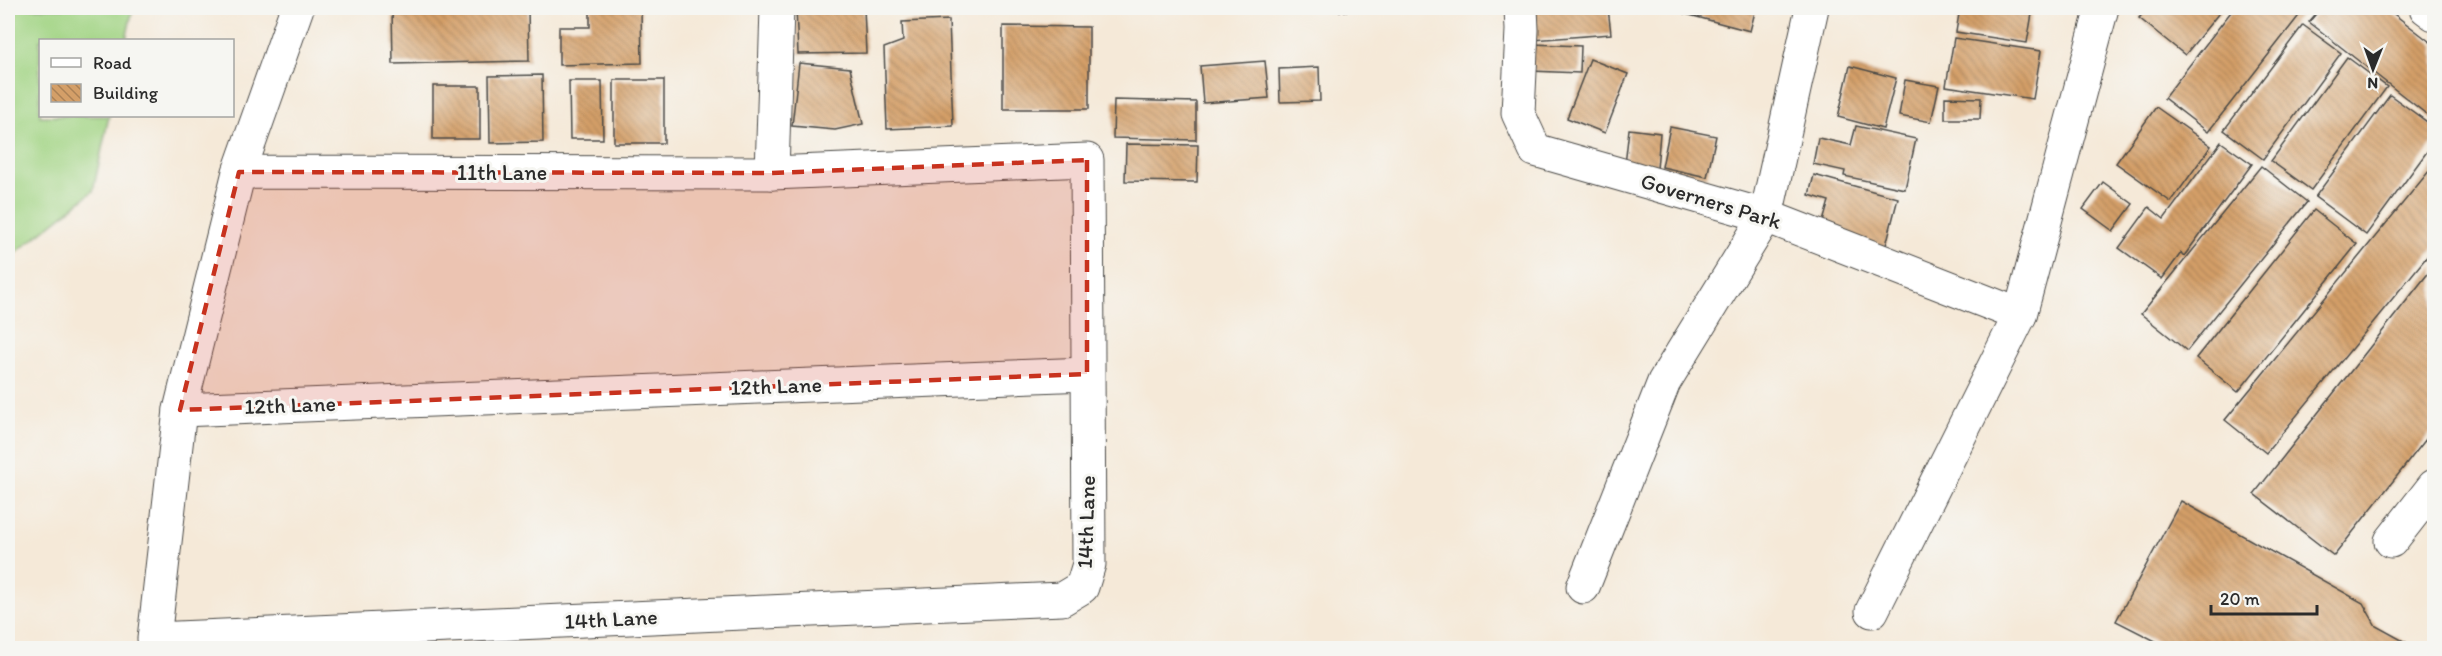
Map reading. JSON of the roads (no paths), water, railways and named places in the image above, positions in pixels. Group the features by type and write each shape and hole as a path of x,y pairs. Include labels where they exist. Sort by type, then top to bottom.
{"street":[{"path":"180,410 239,172 297,8"},
{"path":"777,8 772,173 1087,160 1089,189 1087,374"},
{"name":"Governers Park","path":"1521,8 1518,113 1535,150 1766,216 2020,315"},
{"path":"1583,587 1664,382 1766,216 1812,8"},
{"path":"1872,611 2020,315 2102,8"},
{"path":"2426,8 2434,14"},
{"name":"11th Lane","path":"239,172 772,173"},
{"name":"12th Lane","path":"180,410 1087,374"},
{"name":"14th Lane","path":"180,410 154,644 1062,599 1082,587 1089,564 1087,374"},
{"path":"2391,541 2434,486"}]}
